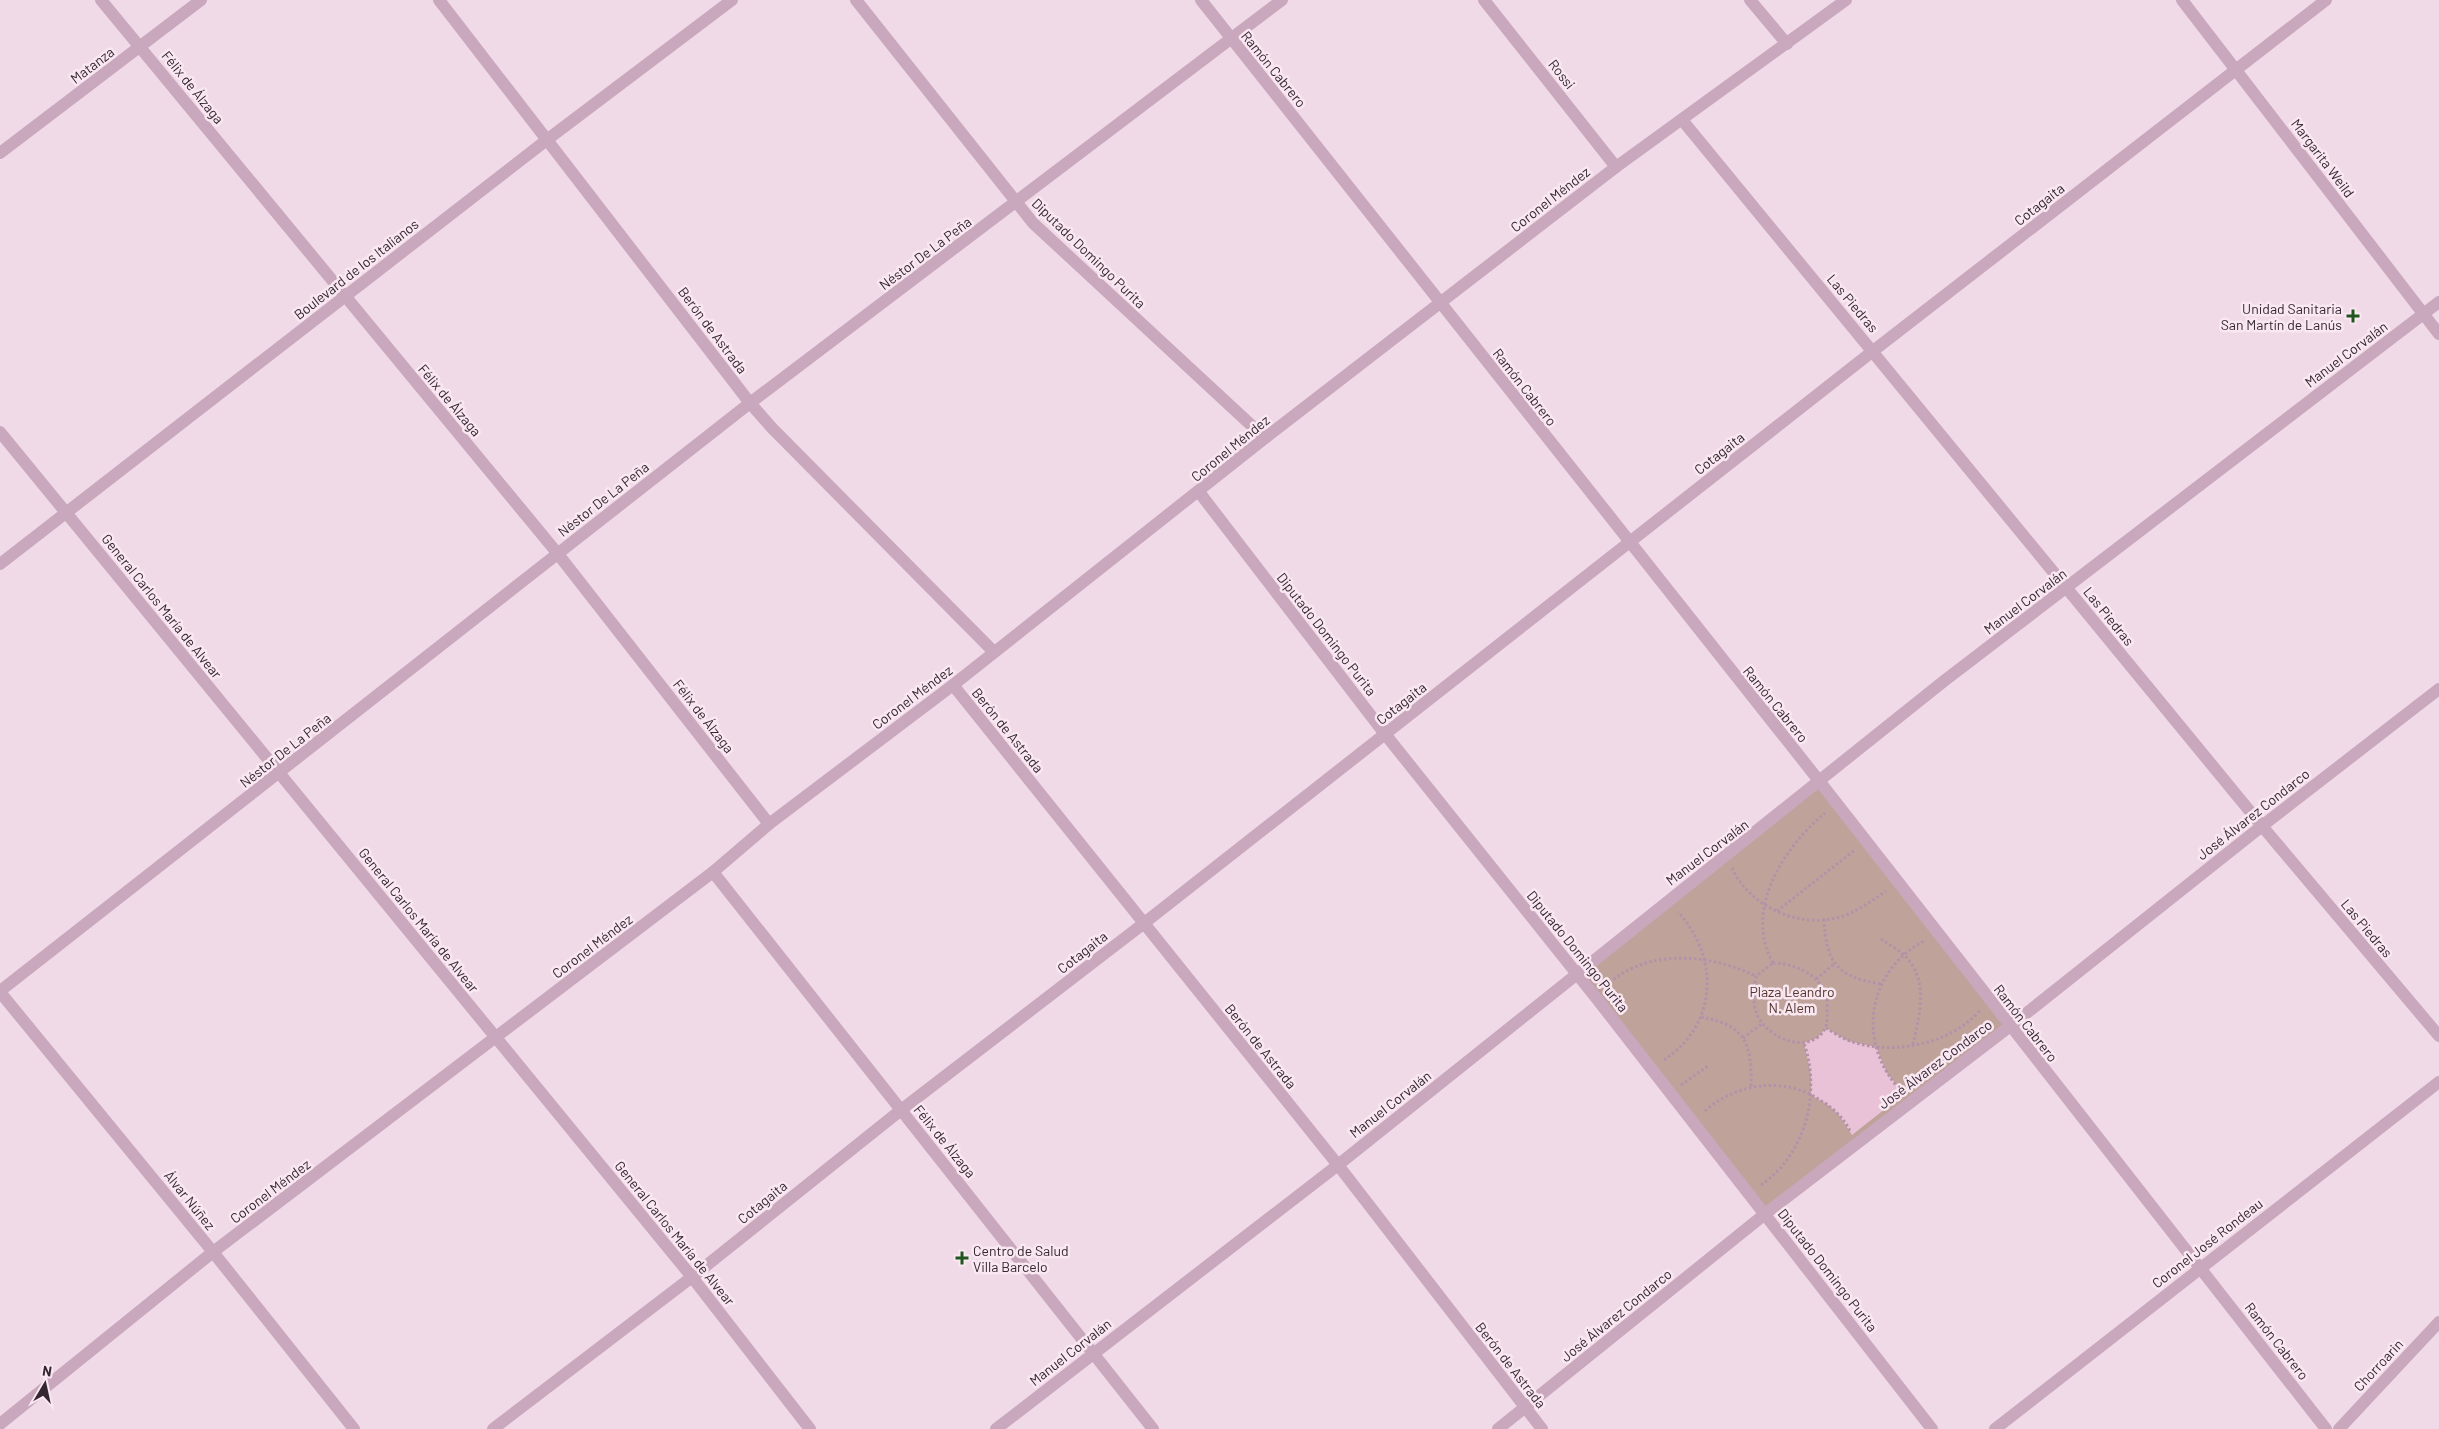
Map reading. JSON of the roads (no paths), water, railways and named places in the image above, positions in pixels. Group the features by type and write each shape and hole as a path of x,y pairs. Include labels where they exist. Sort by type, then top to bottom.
{"street":[{"name":"Félix de Álzaga","path":"101,0 558,554 769,824"},
{"name":"Matanza","path":"0,153 201,0"},
{"name":"Berón de Astrada","path":"439,0 750,403 772,428 994,652"},
{"name":"Boulevard de los Italianos","path":"0,564 548,139 732,0"},
{"name":"Diputado Domingo Purita","path":"856,0 1016,204 1033,223 1266,438"},
{"name":"Ramón Cabrero","path":"1201,0 1629,544 1820,782 1896,883 2326,1429"},
{"name":"Néstor De La Peña","path":"0,992 750,403 1016,204 1282,0"},
{"name":"Rossi","path":"1484,0 1616,167"},
{"path":"1750,0 1787,44"},
{"name":"Coronel Méndez","path":"0,1424 213,1252 713,872 769,824 953,685 1266,438 1616,167 1683,121 1846,0"},
{"name":"Margarita Weild","path":"2182,0 2439,334"},
{"name":"Cotagaita","path":"493,1429 692,1277 901,1110 1143,924 1873,351 2326,0"},
{"name":"Las Piedras","path":"1683,121 2262,826 2439,1036"},
{"name":"Manuel Corvalán","path":"996,1429 1094,1351 1338,1165 1667,901 1820,782 1944,681 2439,302"},
{"name":"General Carlos María de Alvear","path":"0,432 692,1277 810,1429"},
{"name":"Diputado Domingo Purita","path":"1199,492 1385,734 1578,974 1932,1429"},
{"name":"Berón de Astrada","path":"953,685 1338,1165 1542,1429"},
{"name":"José Álvarez Condarco","path":"1498,1429 1855,1144 2009,1027 2262,826 2439,689"},
{"name":"Félix de Álzaga","path":"713,872 1094,1351 1153,1429"},
{"name":"Álvar Núñez","path":"0,992 213,1252 354,1429"},
{"name":"Coronel José Rondeau","path":"1995,1429 2439,1082"},
{"name":"Chorroarin","path":"2339,1429 2439,1322"}],"place":[{"name":"Unidad Sanitaria San Martín de Lanús","path":"2353,316"},
{"name":"Centro de Salud Villa Barcelo","path":"962,1258"}],"park label":[{"name":"Plaza Leandro N. Alem","path":"1792,1000"}]}
